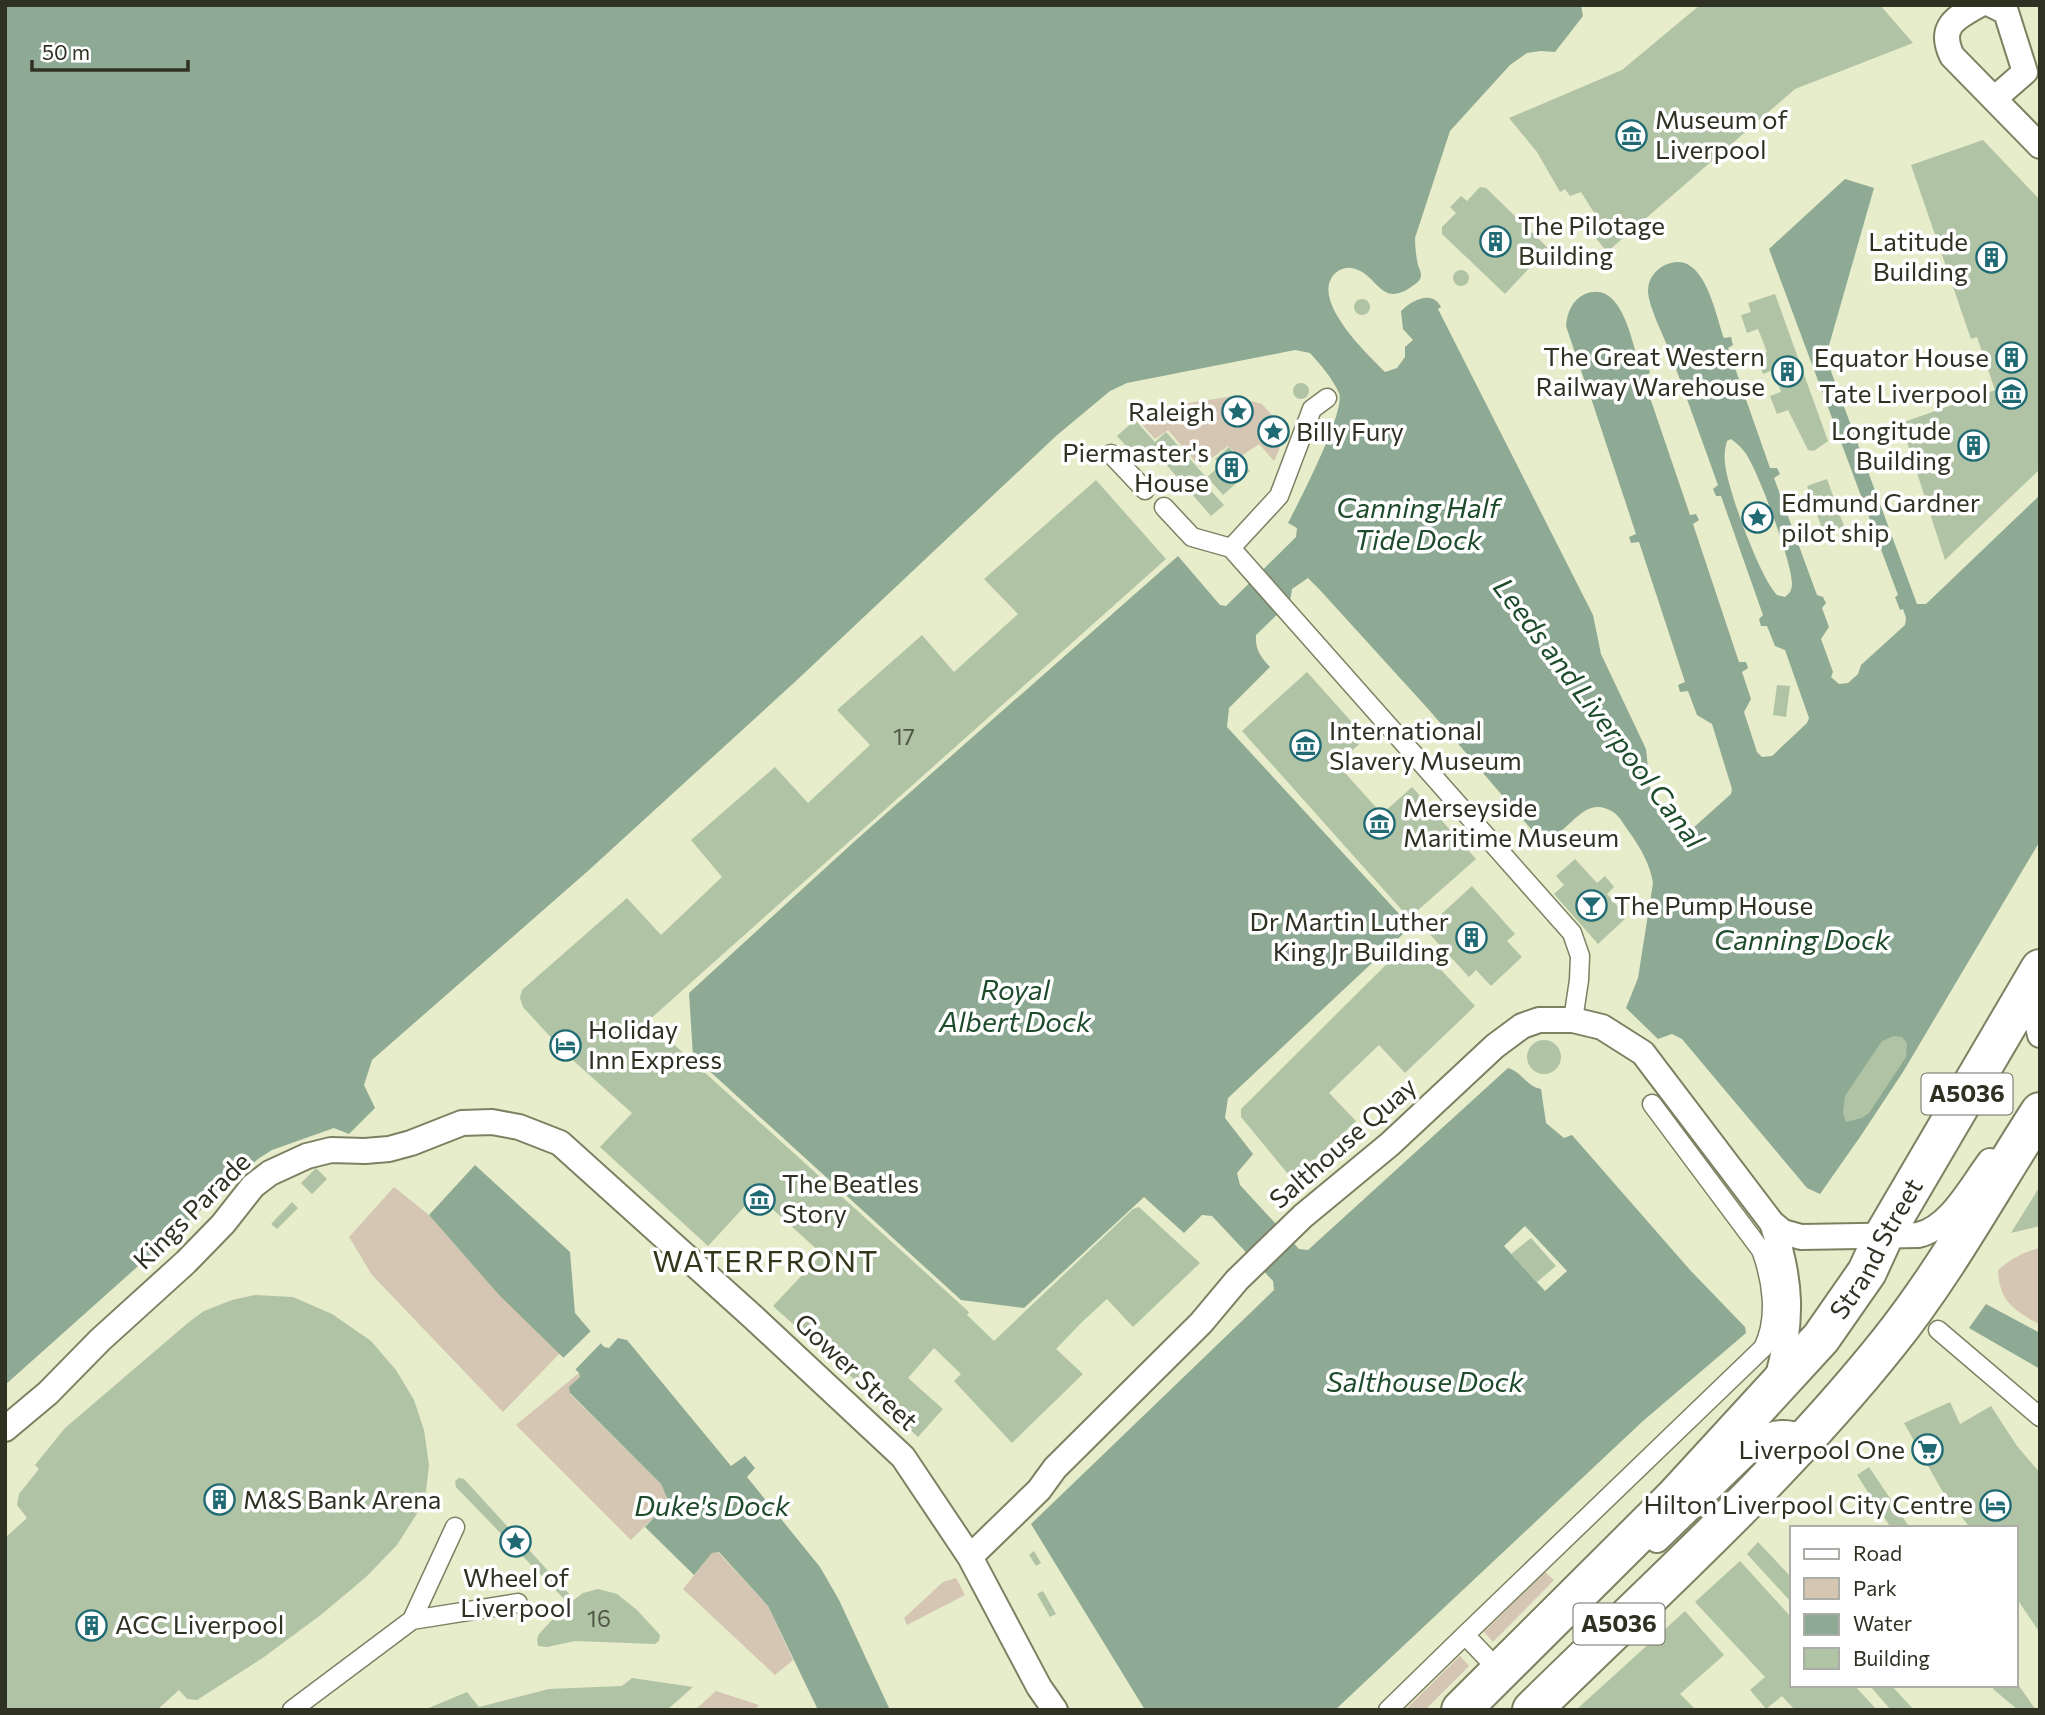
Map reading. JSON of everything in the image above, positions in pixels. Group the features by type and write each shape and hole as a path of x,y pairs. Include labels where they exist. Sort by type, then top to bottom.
{"highway":[{"name":"Strand Street","path":"1689,1517 1774,1390 1821,1338 1867,1272 1884,1235 2034,979"},
{"name":"A5036","path":"1461,1710 1550,1621 1689,1517 1805,1438 1887,1345 1926,1294 2033,1123"},
{"name":"A5036","path":"1532,1710 1689,1517"}],"street":[{"path":"1979,5 1957,17 1952,23 1947,33 1947,44 1952,56 2040,146"},
{"path":"1992,5 2006,12 2025,72 1994,99"},
{"path":"1235,553 1279,496 1312,409 1327,398"},
{"path":"1111,454 1145,490"},
{"path":"1164,507 1192,537 1235,553 1572,933 1580,956 1573,1020"},
{"path":"2034,979 2040,1035"},
{"name":"Salthouse Quay","path":"970,1557 1039,1490 1055,1468 1201,1323 1248,1270 1292,1227 1390,1144 1506,1036 1522,1026 1539,1020 1573,1020 1602,1027 1643,1053 1772,1223 1783,1232 1801,1237 1918,1235 1932,1232 1945,1222 2005,1141 2033,1123"},
{"path":"1388,1710 1763,1348 1769,1337 1772,1304 1769,1272 1761,1250 1652,1104"},
{"name":"Kings Parade","path":"5,1429 48,1393 100,1340 186,1262 223,1224 253,1186 270,1173 307,1156 331,1150 389,1149 462,1123 492,1122 519,1127 546,1137"},
{"name":"Gower Street","path":"546,1137 559,1143 635,1210 904,1458 970,1557 1039,1687 1055,1710"},
{"name":"Salthouse Quay","path":"1741,1482 1727,1461 1774,1390 1786,1348 1789,1311 1785,1268 1772,1223"},
{"path":"1938,1330 2040,1418"},
{"path":"412,1620 455,1527"},
{"path":"292,1710 412,1620 518,1602"},
{"path":"1465,1635 1486,1657"}],"green space":[{"path":"1234,396 1262,404 1284,429 1274,461 1259,444 1240,457 1228,446 1200,467 1168,430 1155,439 1131,412"},
{"path":"394,1187 429,1215 499,1295 560,1353 503,1412 372,1275 349,1237"},
{"path":"2040,1248 2040,1325 2005,1298 1998,1270 2018,1256"},
{"path":"579,1373 580,1377 570,1394 661,1484 667,1498 662,1509 631,1540 516,1425"},
{"path":"718,1552 768,1606 793,1660 775,1675 683,1589 712,1553"},
{"path":"1545,1572 1554,1580 1493,1642 1484,1632"},
{"path":"956,1578 965,1595 907,1625 904,1618 943,1582"},
{"path":"1460,1656 1469,1666 1425,1710 1405,1710"},
{"path":"716,1691 759,1705 754,1710 695,1710"}],"water":[{"path":"5,5 1581,5 1583,16 1555,52 1527,53 1510,65 1450,131 1415,238 1421,274 1419,281 1400,293 1392,294 1385,292 1360,271 1348,268 1340,270 1332,277 1328,288 1330,301 1345,328 1385,372 1397,368 1405,357 1405,347 1413,340 1403,329 1401,311 1421,298 1432,299 1441,307 1438,309 1593,615 1601,654 1646,749 1650,788 1677,830 1686,832 1692,829 1731,794 1732,789 1712,724 1697,715 1688,691 1680,692 1678,685 1685,682 1639,542 1631,543 1629,537 1636,534 1590,395 1582,395 1580,389 1586,385 1566,326 1569,312 1577,300 1585,294 1598,292 1617,304 1629,329 1640,367 1648,366 1650,373 1643,377 1690,515 1696,514 1699,520 1693,524 1739,662 1746,662 1748,668 1742,672 1751,699 1744,712 1757,752 1762,757 1772,756 1809,718 1785,650 1775,646 1767,626 1761,626 1759,619 1763,615 1721,496 1716,496 1713,489 1718,485 1675,366 1669,365 1667,360 1672,357 1654,314 1648,291 1651,279 1658,269 1678,262 1689,265 1706,285 1724,338 1731,337 1733,345 1728,348 1770,468 1777,468 1780,474 1774,478 1817,595 1823,597 1826,603 1822,608 1829,627 1821,639 1833,672 1831,677 1839,684 1848,683 1858,674 1861,665 1905,625 1906,618 1895,597 1898,595 1769,249 1845,179 1874,188 1828,349 1829,366 1917,604 1926,604 2040,495 2040,841 1903,1072 1820,1194 1807,1188 1682,1039 1672,1034 1658,1039 1626,1008 1638,978 1653,883 1644,857 1618,816 1601,807 1591,808 1581,813 1556,835 1547,838 1537,836 1430,711 1308,578 1292,589 1290,602 1256,635 1259,653 1270,667 1229,708 1227,727 1402,917 1404,933 1228,1098 1225,1118 1253,1154 1237,1173 1240,1185 1299,1249 1308,1250 1508,1068 1541,1089 1546,1123 1564,1138 1572,1135 1690,1270 1745,1327 1746,1333 1643,1421 1335,1710 1145,1710 1031,1524 1274,1290 1273,1281 1212,1216 1202,1215 1184,1233 1144,1197 1024,1308 961,1300 693,1056 689,993 856,840 1178,556 1220,605 1226,606 1296,537 1297,528 1288,523 1329,437 1339,403 1339,393 1333,382 1310,353 1295,350 1127,383 1110,391 1056,436 797,680 589,870 372,1060 364,1085 375,1108 349,1134 334,1128 272,1150 258,1159 5,1385","holes":["1731,439 1746,453 1768,501 1781,539 1792,583 1785,597 1777,595 1762,571 1738,511 1725,460 1727,441"]},
{"name":"Duke's Dock","path":"475,1165 570,1252 575,1313 604,1347 609,1348 618,1338 627,1340 731,1466 745,1456 755,1468 747,1477 820,1567 839,1600 890,1710 818,1710 768,1606 719,1552 712,1553 694,1575 645,1527 662,1509 667,1498 661,1484 570,1393 569,1387 580,1377 579,1373 499,1295 429,1215"},
{"path":"1986,1304 2040,1333 2040,1369 1969,1328"}],"pier":[{"path":"1525,1226 1567,1271 1545,1291 1504,1246"},
{"path":"592,1330 603,1341 573,1372 561,1360"}],"building":[{"name":"Museum of Liverpool","path":"1700,5 1880,5 1913,43 1795,89 1607,252 1591,232 1598,219 1581,192 1570,196 1565,189 1560,192 1537,152 1509,118 1622,70"},
{"path":"1983,140 2040,200 2040,469 1945,560 1901,423 1995,390 1977,337 1971,339 1911,165"},
{"name":"The Pilotage Building","path":"1480,187 1486,188 1548,248 1505,294 1442,234 1442,227 1456,213 1450,207 1461,196 1467,201"},
{"path":"1458,270 1464,270 1469,278 1467,284 1458,286 1453,281 1453,275"},
{"name":"The Great Western Railway Warehouse","path":"1775,294 1828,441 1814,451 1808,450 1788,410 1777,414 1770,396 1781,392 1773,370 1763,374 1756,356 1767,352 1758,329 1747,333 1741,315 1751,312 1748,303"},
{"path":"1359,299 1365,299 1370,307 1368,313 1359,315 1354,310 1354,304"},
{"path":"1298,383 1304,383 1309,391 1307,397 1298,399 1293,394 1293,388"},
{"path":"1135,420 1155,442 1166,432 1205,476 1200,479 1224,505 1211,516 1150,446 1137,458 1117,436"},
{"name":"Piermaster's House","path":"1229,447 1250,471 1223,495 1207,477 1221,465 1215,459"},
{"path":"1827,479 1844,526 1824,534 1807,486"},
{"path":"1096,480 1166,559 648,1021 969,1312 967,1315 994,1341 1133,1209 1139,1207 1200,1263 1133,1327 1107,1299 1082,1322 1056,1349 1083,1374 1012,1443 954,1381 961,1374 934,1348 908,1378 943,1409 918,1437 773,1306 822,1254 756,1194 708,1246 600,1147 632,1113 567,1055 523,1007 520,998 522,990 627,898 661,935 722,877 691,840 775,767 808,803 870,745 837,710 922,635 954,672 1018,614 984,579"},
{"path":"1307,672 1366,738 1337,764 1382,814 1412,787 1476,859 1409,918 1242,731"},
{"path":"1777,685 1790,686 1786,717 1773,715"},
{"name":"The Pump House","path":"1575,859 1597,883 1605,876 1614,887 1607,894 1627,917 1598,944 1554,894 1564,885 1556,876"},
{"name":"Dr Martin Luther King Jr Building","path":"1472,886 1515,934 1507,941 1522,957 1491,986 1476,970 1469,977 1425,929"},
{"path":"1412,939 1475,1006 1405,1073 1379,1045 1358,1065 1329,1093 1356,1121 1293,1180 1241,1117 1241,1109"},
{"path":"1894,1036 1902,1037 1907,1043 1906,1057 1869,1113 1862,1118 1846,1122 1843,1113 1845,1096 1882,1041"},
{"path":"1544,1040 1556,1045 1561,1057 1556,1069 1544,1074 1532,1069 1527,1057 1532,1045"},
{"path":"316,1168 327,1179 312,1194 301,1183"},
{"path":"2040,1186 2040,1226 2011,1233 2014,1228"},
{"path":"292,1202 298,1208 277,1229 271,1224"},
{"path":"1531,1238 1556,1266 1537,1282 1511,1254"},
{"name":"M&S Bank Arena","path":"255,1295 293,1297 332,1314 371,1341 396,1370 414,1400 424,1430 429,1465 426,1491 418,1512 397,1545 366,1577 264,1657 197,1700 187,1699 179,1690 157,1710 5,1710 5,1538 27,1518 17,1505 19,1494 39,1469 35,1465 65,1428 189,1322 204,1311 232,1300"},
{"name":"Hilton Liverpool City Centre","path":"1950,1402 1960,1424 1991,1406 2017,1446 2040,1473 2040,1633 2017,1599 2017,1526 1969,1526 1941,1489 1904,1423"},
{"path":"1869,1467 1909,1526 1890,1526 1857,1475"},
{"name":"Wheel of Liverpool","path":"464,1479 572,1597 571,1601 566,1601 456,1487 455,1481"},
{"path":"1758,1542 1790,1576 1790,1601 1747,1554"},
{"path":"1034,1551 1041,1563 1036,1566 1029,1555"},
{"path":"1740,1561 1790,1616 1790,1687 1856,1687 1877,1710 1795,1710 1782,1696 1766,1709 1750,1690 1765,1677 1695,1602"},
{"path":"598,1589 617,1594 637,1610 660,1635 659,1641 655,1644 575,1641 547,1647 538,1646 539,1634 563,1608 583,1593"},
{"path":"1043,1591 1056,1614 1050,1617 1037,1594"},
{"path":"1685,1611 1724,1655 1680,1694 1696,1710 1576,1710"},
{"path":"632,1678 693,1687 667,1710 424,1710 467,1692 479,1707 549,1689 622,1686"},
{"path":"2017,1683 2036,1710 2018,1710 1993,1689 2017,1687"},
{"path":"1871,1687 1893,1687 1914,1710 1891,1710"}],"place":[{"name":"Museum of Liverpool","path":"1632,135"},
{"name":"The Pilotage Building","path":"1495,241"},
{"name":"Latitude Building","path":"1991,257"},
{"name":"Equator House","path":"2012,358"},
{"name":"The Great Western Railway Warehouse","path":"1788,372"},
{"name":"Tate Liverpool","path":"2011,394"},
{"name":"Raleigh","path":"1238,412"},
{"name":"Billy Fury","path":"1273,432"},
{"name":"Longitude Building","path":"1974,446"},
{"name":"Piermaster's House","path":"1232,468"},
{"name":"Edmund Gardner pilot ship","path":"1758,518"},
{"name":"International Slavery Museum","path":"1306,746"},
{"name":"Merseyside Maritime Museum","path":"1380,823"},
{"name":"The Pump House","path":"1591,906"},
{"name":"Dr Martin Luther King Jr Building","path":"1472,937"},
{"name":"Holiday Inn Express","path":"565,1045"},
{"name":"The Beatles Story","path":"759,1199"},
{"name":"Liverpool One","path":"1928,1450"},
{"name":"M&S Bank Arena","path":"220,1500"},
{"name":"Hilton Liverpool City Centre","path":"1996,1505"},
{"name":"Wheel of Liverpool","path":"516,1542"},
{"name":"ACC Liverpool","path":"92,1625"}],"district":[{"name":"WATERFRONT","path":"766,1262"}],"water label":[{"name":"Canning Half Tide Dock","path":"1418,524"},
{"name":"Leeds and Liverpool Canal","path":"1599,713"},
{"name":"Canning Dock","path":"1802,940"},
{"name":"Royal Albert Dock","path":"1015,1006"},
{"name":"Salthouse Dock","path":"1425,1382"}]}
